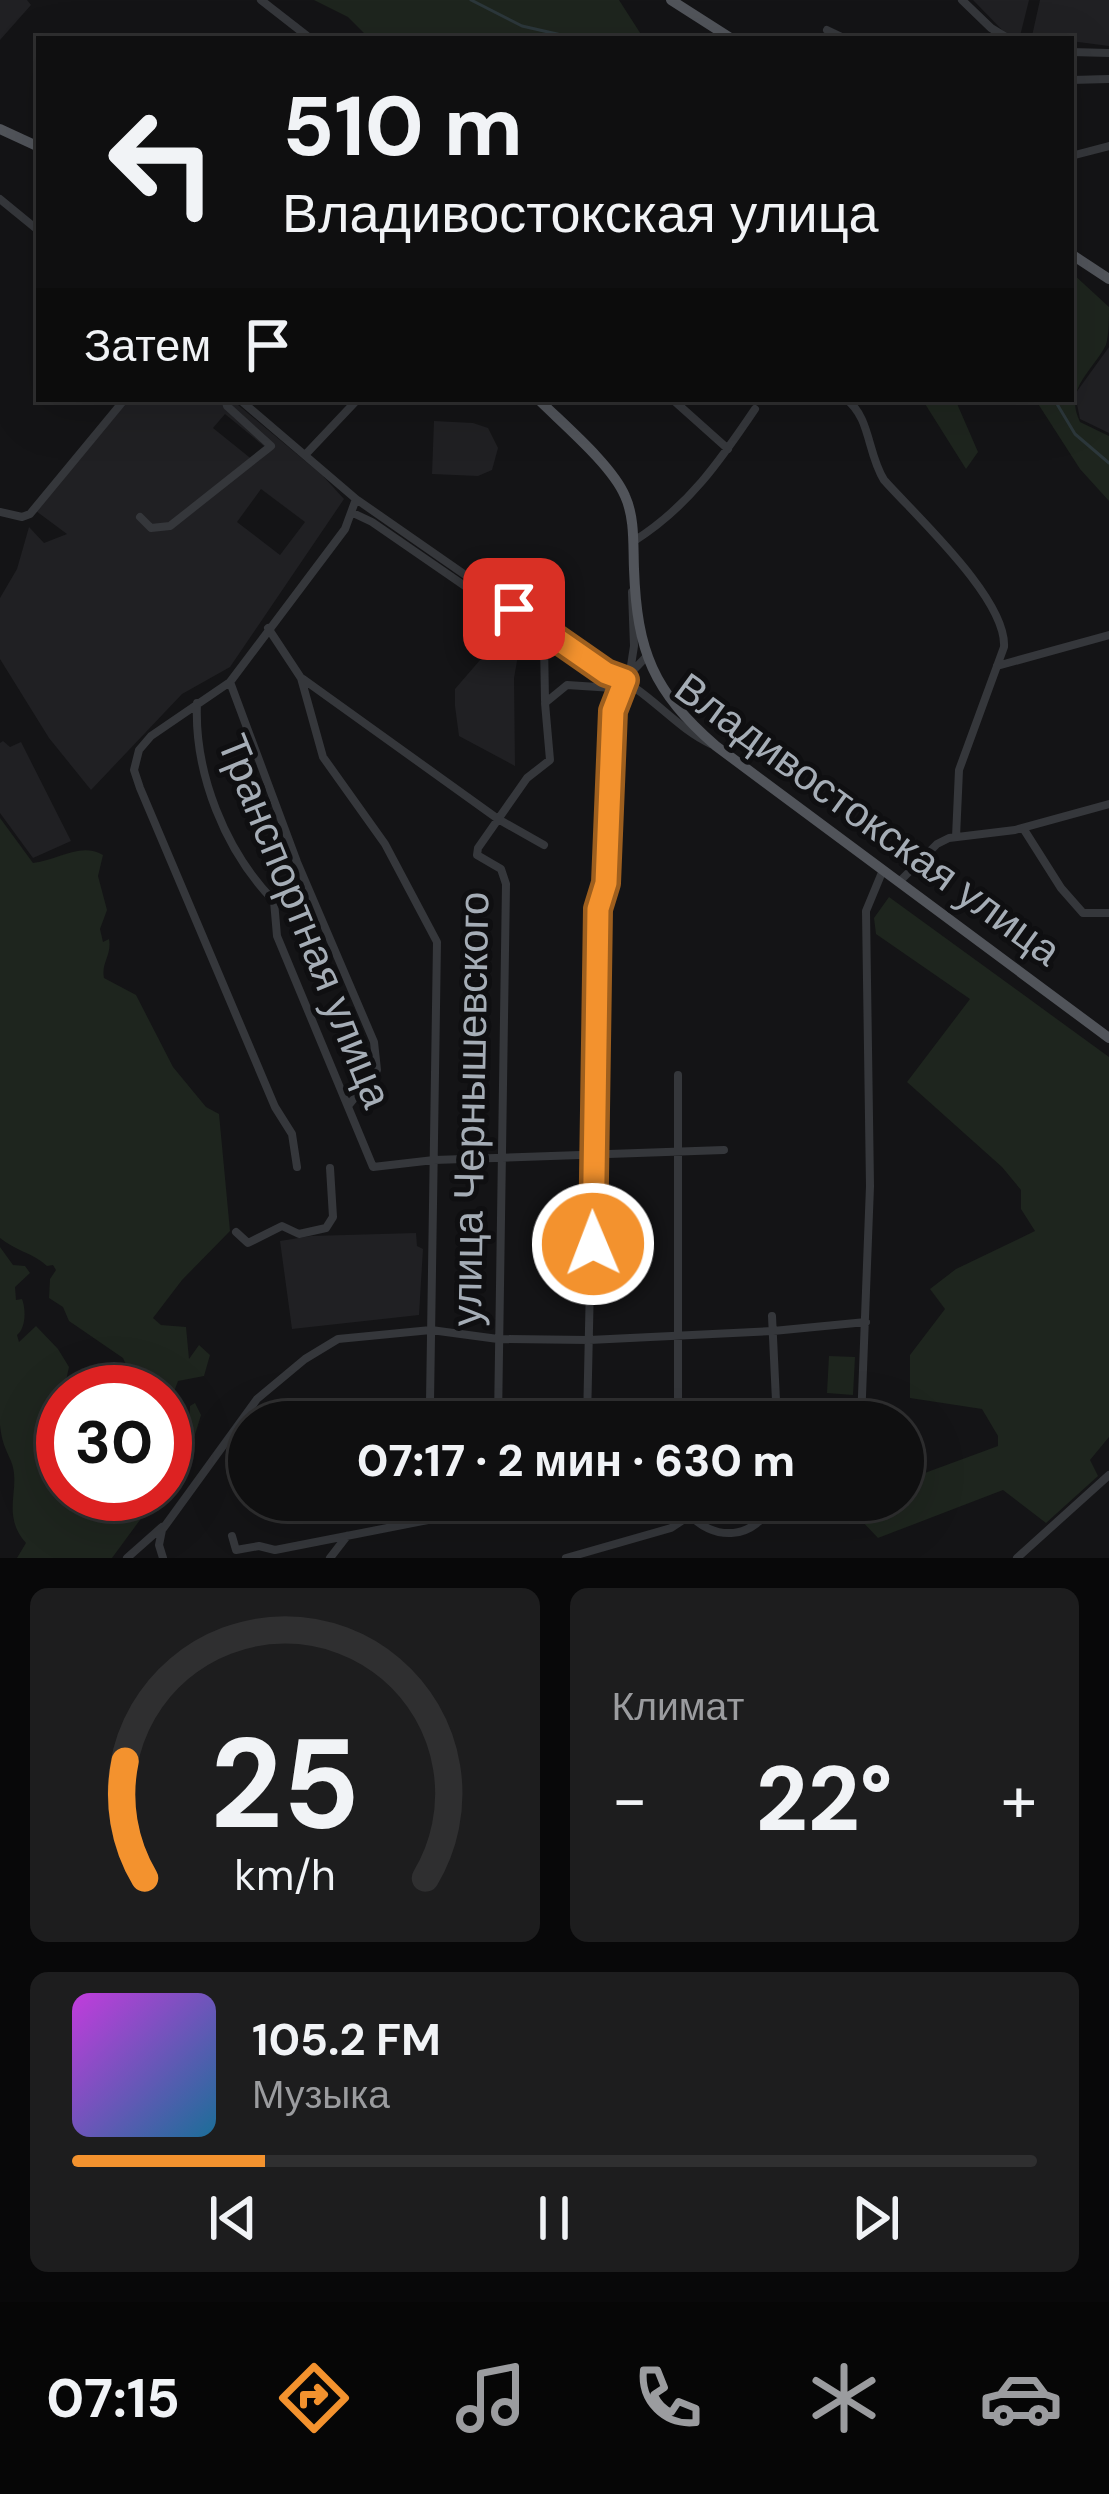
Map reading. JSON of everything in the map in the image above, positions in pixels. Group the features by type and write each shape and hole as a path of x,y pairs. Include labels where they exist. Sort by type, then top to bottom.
{"main road":[{"path":"671,0 727,36"},
{"path":"0,129 36,147"},
{"path":"1074,256 1109,279"},
{"path":"541,402 620,485 630,512 634,585 646,657 669,701 716,746"},
{"name":"Владивостокская улица","path":"716,746 1109,1038"}],"street":[{"path":"261,0 306,36"},
{"path":"962,0 1004,36"},
{"path":"827,30 840,36"},
{"path":"1074,52 1109,53"},
{"path":"1074,80 1109,79"},
{"path":"1074,155 1109,146"},
{"path":"0,199 36,229"},
{"path":"0,512 30,514 123,402"},
{"path":"140,517 151,528 170,526 271,446 226,402"},
{"name":"Владивостокская улица","path":"243,402 356,499 606,673 627,677 684,729 716,746"},
{"path":"306,454 355,402"},
{"path":"675,402 728,449"},
{"path":"849,402 863,417 873,463 884,480 969,576 1003,626 1004,647 959,770 956,836"},
{"path":"632,542 690,499 755,409"},
{"path":"297,1167 292,1134 281,1121 134,774 136,756 143,746 230,682 345,529 356,499"},
{"path":"353,513 613,688"},
{"path":"587,1401 598,909 606,883 613,711 634,646 634,585"},
{"path":"268,628 301,678 323,758 385,844 437,941 430,1401"},
{"path":"996,666 1109,635"},
{"path":"498,819 526,778 550,760 544,642"},
{"path":"545,703 567,685 613,688 646,657"},
{"path":"301,678 498,819 544,845"},
{"path":"230,682 296,862 374,1042 377,1070 348,1106"},
{"name":"Транспортная улица","path":"196,704 199,762 250,877 274,902 277,936 373,1167 434,1160 724,1150"},
{"path":"899,882 937,844 956,836 1023,827 1109,804"},
{"name":"улица Чернышевского","path":"498,819 478,855 505,876 498,1401"},
{"path":"1023,827 1061,888 1083,913 1109,913"},
{"path":"862,1401 870,1186 866,911 883,870"},
{"path":"678,1075 678,1401"},
{"path":"236,1232 250,1243 281,1226 298,1234 326,1228 333,1216 330,1168"},
{"path":"772,1316 776,1401"},
{"path":"192,1488 253,1403 292,1369 343,1338 431,1330 498,1339 589,1340 866,1322"},
{"path":"1017,1558 1109,1475"},
{"path":"128,1558 167,1521"},
{"path":"163,1558 159,1541 169,1521"},
{"path":"232,1536 239,1550 257,1546 273,1550 422,1521"},
{"path":"566,1558 665,1531 681,1521"},
{"path":"697,1521 705,1530 727,1534 758,1521"},
{"path":"330,1558 350,1534"}],"shaded area":[{"path":"0,0 27,0 31,5 0,40"},
{"path":"314,0 619,0 642,36 367,36 348,17"},
{"path":"973,0 1029,0 1020,36 1005,33"},
{"path":"1040,0 1109,0 1109,46 1074,41 1074,36 1032,36"},
{"path":"1074,275 1109,307 1106,345 1081,382 1075,400 1080,422 1109,436 1109,501 1080,469 1037,402 1074,402"},
{"path":"1109,347 1109,433 1080,419 1075,394"},
{"path":"127,402 235,402 344,499 230,667 182,694 91,790 49,738 0,659 0,598 17,569 29,527 44,543 67,534 36,511","holes":["225,414 265,447 254,461 213,428","261,489 305,522 280,555 237,522"]},
{"path":"924,402 956,402 978,452 966,469"},
{"path":"434,421 488,428 498,448 492,470 478,476 432,474"},
{"path":"515,628 522,633 514,678 515,766 459,736 455,689 480,660 496,658"},
{"path":"3,741 10,747 21,742 71,841 33,858 0,813"},
{"path":"0,818 33,863 86,850 103,855 98,876 107,910 100,929 103,942 109,939 110,945 104,978 136,995 173,1067 206,1107 219,1114 230,1231 153,1318 161,1325 186,1327 189,1359 199,1345 210,1355 204,1376 192,1378 192,1365 126,1365 123,1358 69,1321 63,1307 49,1298 53,1265 47,1266 0,1238"},
{"path":"889,897 1109,1057 1109,1437 1090,1460 1098,1476 1046,1523 1003,1490 924,1520 924,1473 998,1446 998,1436 982,1409 910,1398 910,1355 945,1309 930,1289 956,1269 1035,1231 1021,1209 1021,1190 1002,1167 907,1082 970,999 876,934 874,918"},
{"path":"416,1233 417,1246 423,1249 419,1315 292,1329 280,1241"},
{"path":"0,1247 13,1265 25,1266 30,1273 15,1287 16,1300 22,1299 25,1313 19,1342 36,1326 68,1365 36,1365 36,1521 139,1521 112,1558 17,1558 26,1543 14,1522 14,1471 0,1425"},
{"path":"829,1356 855,1357 853,1395 827,1393"},
{"path":"192,1405 201,1415 192,1444"},
{"path":"862,1521 922,1521 878,1538"}],"waterway":[{"path":"471,0 522,26 566,36"},
{"path":"1056,402 1075,434 1109,463"}],"route":[{"path":"514,609 606,673 625,680 613,711 606,883 598,909 593,1244"}]}
